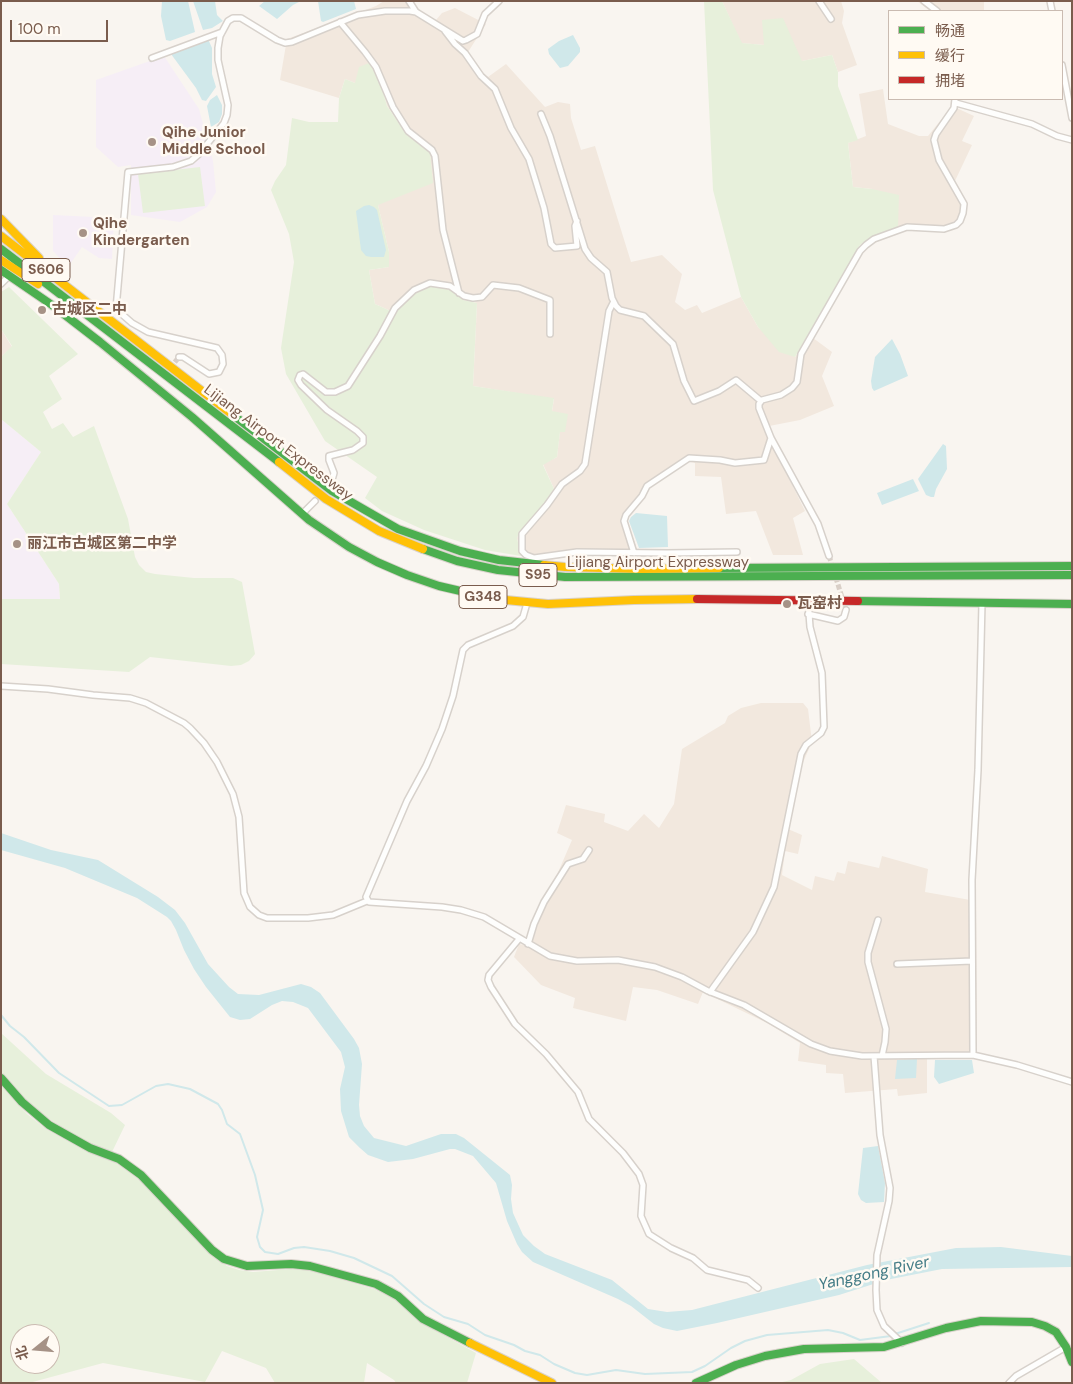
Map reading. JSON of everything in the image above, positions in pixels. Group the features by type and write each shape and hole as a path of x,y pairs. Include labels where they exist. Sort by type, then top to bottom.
{"main road":[{"path":"1,218 35,255 90,304"},
{"name":"S606","path":"1,236 90,304"},
{"name":"S606","path":"1,249 84,312"},
{"path":"1,260 84,312"},
{"name":"G348","path":"1,270 74,321 158,384 192,417 301,514 349,547 377,562 406,575 439,586 478,596 527,603 564,604 695,599 1072,604"},
{"name":"Lijiang Airport Expressway","path":"90,304 278,450 349,502 383,522 414,535 475,555 548,566 615,568 1072,566"},
{"name":"Lijiang Airport Expressway","path":"84,312 271,458 344,511 379,531 410,545 472,565 528,574 603,578 1072,575"},
{"path":"1,1078 22,1102 49,1125 90,1148 118,1159 141,1175 212,1250 224,1259 247,1266 291,1264 310,1266 376,1284 398,1296 423,1318 438,1328 552,1383"},
{"path":"696,1383 750,1360 796,1349 873,1348 902,1343 946,1328 981,1321 1032,1322 1044,1326 1056,1332 1066,1347 1072,1362"}],"street":[{"path":"409,1 416,12"},
{"path":"179,357 183,357 209,374 219,372 224,364 222,355 217,348 148,332 132,323 116,309 128,172 172,167 191,161 224,123 228,105 218,60 219,42 228,21 238,17 244,19 276,40 289,42 358,15 398,10 416,12 463,41 473,38 479,31 485,14 499,1"},
{"path":"819,1 831,19"},
{"path":"924,1 936,10"},
{"path":"340,22 376,67 393,106 408,131 432,150 443,230 459,293"},
{"path":"444,29 455,44 466,53 481,76 495,89 511,128 529,159 544,208 551,244 555,248 577,246 575,226 578,221"},
{"path":"152,58 222,32"},
{"path":"1063,70 1072,118"},
{"path":"761,401 781,395 797,382 802,354 860,252 866,245 874,239 909,226 944,229 956,225 960,221 964,204 938,160 934,140 954,108 955,101 1032,124 1057,136 1072,140"},
{"path":"541,114 550,136 588,255 606,272 614,304 620,310 644,316 673,344 684,381 694,400 719,391 736,380 761,401"},
{"path":"1,284 9,276"},
{"path":"332,480 334,473 329,456 353,450 361,445 363,437 327,410 301,385 298,378 303,374 324,392 335,392 343,389 353,381 395,308 414,290 430,283 450,286 465,297 482,297 493,285 519,288 550,300 550,334"},
{"path":"614,304 608,311 585,464 580,471 562,484 522,534 523,552 534,558 577,552 737,552"},
{"path":"761,401 759,408 771,438 813,514 829,556"},
{"path":"634,553 624,521 626,515 642,496 647,486 689,458 735,463 764,460 771,438"},
{"path":"301,514 314,500"},
{"path":"710,992 753,932 774,887 801,754 806,745 821,733 824,727 822,673 808,614 808,600"},
{"path":"367,901 366,896 442,728 453,696 463,650 468,645 513,626 523,617 527,603"},
{"path":"973,1055 972,880 978,770 982,603"},
{"path":"808,614 838,621 844,617 846,610"},
{"path":"1,686 130,698 146,703 190,728 204,743 233,794 239,818 244,893 250,907 259,915 268,918 308,918 333,915 367,901 461,910 484,917 550,956 586,961 618,960 655,967 682,977 710,992 744,1006 820,1048 851,1055 973,1055 1017,1065 1072,1082"},
{"path":"528,944 541,908 568,864 583,859 589,850"},
{"path":"878,920 868,953 868,962 886,1029 882,1056"},
{"path":"519,939 490,975 488,980 490,987 515,1024 546,1054 578,1092 589,1119 623,1152 640,1174 643,1185 641,1216 649,1234 693,1258 706,1270 748,1280 758,1288"},
{"path":"897,964 972,961"},
{"path":"874,1056 880,1135 890,1188 877,1255 877,1310 884,1326 902,1343"},
{"path":"1009,1383 1016,1376 1066,1347"}],"shaded area":[{"path":"384,1 409,1 412,6 436,20 442,13 455,8 486,24 468,52 480,71 488,77 506,64 545,107 558,102 570,104 571,118 581,150 595,146 631,262 662,255 682,274 675,302 685,310 697,305 702,313 741,297 758,327 795,357 809,335 832,352 822,376 834,406 800,420 764,427 805,511 793,518 803,555 773,555 756,511 726,514 721,477 695,476 695,463 687,461 649,488 627,519 637,549 636,556 575,555 542,562 521,556 517,538 521,530 555,491 543,464 557,457 560,431 564,432 552,411 554,399 473,386 477,303 463,300 405,300 395,313 375,304 369,270 389,267 389,252 378,205 430,153 407,135 387,106 380,81 355,83 345,79 339,98 280,80 287,39 376,6"},
{"path":"722,1 841,1 844,11 842,23 857,65 838,72 832,55 802,61 764,45 741,43"},
{"path":"917,1 984,1 984,10 929,10"},
{"name":"Qihe Junior Middle School","path":"164,56 199,109 213,161 216,192 207,207 180,222 131,215 131,165 118,167 96,147 96,80"},
{"path":"883,89 888,124 919,136 928,136 952,106 974,116 962,141 972,145 954,183 967,204 962,220 947,231 898,228 872,189 853,187 848,143 866,136 859,94"},
{"name":"Qihe Kindergarten","path":"53,215 114,218 112,259 99,258 82,247 68,267 53,251"},
{"path":"1,329 12,347 1,357"},
{"name":"丽江市古城区第二中学","path":"1,419 41,452 7,504 59,584 60,600 1,599"},
{"path":"761,703 803,703 808,709 812,742 801,767 788,829 802,835 798,854 785,851 782,875 812,890 815,876 834,881 837,872 845,874 848,861 879,868 882,856 928,869 925,892 976,901 977,1058 927,1059 927,1093 898,1096 897,1089 845,1093 843,1074 826,1073 826,1065 798,1061 800,1043 767,1023 703,992 698,1004 657,990 633,987 626,1021 573,1008 575,998 541,985 514,957 519,944 525,945 531,926 572,840 557,833 566,805 605,814 604,822 628,831 644,814 659,828 674,804 682,749 725,723 728,716 741,708"}],"green space":[{"path":"704,1 722,1 742,43 764,45 762,20 783,18 802,61 832,55 838,72 838,86 858,140 848,143 853,187 899,195 898,228 870,238 860,245 795,357 779,352 758,327 741,297 713,190"},
{"path":"369,63 380,81 387,106 407,135 430,153 433,183 378,205 389,252 389,267 369,270 375,304 395,313 405,300 423,287 430,286 455,291 463,300 477,303 473,386 554,398 552,411 568,414 565,432 560,432 557,457 543,465 555,491 521,530 517,538 521,556 485,550 424,530 382,511 365,498 377,477 325,441 286,374 281,348 294,262 289,234 271,190 286,165 292,118 309,122 338,122 339,98 345,79 355,83 359,67"},
{"path":"200,167 205,206 143,213 138,174"},
{"path":"9,287 78,354 49,376 62,399 43,412 52,429 63,423 73,437 94,426 128,519 135,557 139,565 146,572 155,574 194,578 233,578 242,582 255,654 249,661 241,665 231,666 150,657 129,672 1,664 1,599 60,599 59,584 7,504 41,452 1,419 1,357 12,346 1,329 1,292"},
{"path":"1,1033 46,1074 111,1113 125,1125 112,1152 62,1128 33,1107 17,1092 1,1073"},
{"path":"1,1086 27,1114 46,1129 88,1152 116,1163 147,1186 209,1253 227,1266 253,1272 291,1269 309,1270 374,1289 396,1300 420,1322 476,1353 467,1383 396,1383 367,1363 364,1383 275,1383 266,1368 222,1351 205,1382 103,1363 29,1383 1,1383"},
{"path":"854,1359 882,1383 778,1383 791,1380 820,1364"}],"water":[{"path":"162,1 188,1 195,32 170,41 166,40 161,16"},
{"path":"193,1 215,1 217,15 223,21 212,28 203,30"},
{"path":"265,1 301,1 293,5 277,19 259,6"},
{"path":"318,1 354,1 356,9 323,22 321,21"},
{"path":"573,35 580,48 580,52 568,66 560,68 549,54 548,49 559,41"},
{"path":"208,39 212,48 212,74 216,87 206,101 202,100 196,88 171,54"},
{"path":"217,95 222,105 222,114 219,122 211,127 207,106 210,100"},
{"path":"369,205 377,210 386,250 384,257 366,256 361,250 356,211"},
{"path":"892,339 908,376 874,391 871,381 875,357"},
{"path":"943,444 946,446 947,469 936,489 934,497 931,497 926,495 918,479"},
{"path":"913,479 919,491 882,505 877,493"},
{"path":"636,513 667,516 668,547 639,548 629,521"},
{"name":"Yanggong River","path":"1,833 51,850 98,860 158,897 175,910 185,923 208,964 238,994 259,995 301,984 311,987 320,993 359,1048 362,1064 360,1116 364,1126 374,1138 406,1146 441,1134 456,1134 464,1138 510,1175 513,1213 523,1235 534,1246 545,1254 612,1280 648,1309 667,1312 692,1310 867,1265 956,1248 1001,1247 1072,1256 1072,1267 942,1269 886,1280 839,1295 717,1323 677,1331 663,1328 654,1324 631,1306 618,1299 533,1262 522,1252 517,1244 507,1221 496,1183 473,1156 450,1149 413,1159 388,1162 368,1155 360,1148 349,1137 341,1111 340,1089 345,1067 341,1052 308,1008 293,1002 282,1001 250,1019 240,1020 230,1017 194,969 176,930 167,917 137,898 65,868 1,850"},
{"path":"917,1059 916,1078 895,1079 897,1060"},
{"path":"935,1060 972,1060 974,1073 939,1084 934,1077"},
{"path":"878,1146 885,1183 884,1202 866,1203 861,1200 858,1194 863,1148"}],"waterway":[{"path":"1,1015 59,1073 109,1106 122,1105 156,1086 168,1084 190,1089 218,1104 227,1124 240,1134 255,1175 263,1210 257,1237 260,1247 265,1252 278,1254 294,1248 304,1247 330,1251 354,1258 392,1276 424,1304 444,1317 468,1324 485,1335 540,1355 554,1364 575,1373 587,1375 616,1370 645,1374 692,1372 745,1341 767,1335 828,1330 843,1333 860,1340 891,1336"},
{"path":"895,1334 929,1323"}],"tunnel":[{"path":"170,368 179,357"},
{"path":"829,556 846,610"}],"traffic: fast":[{"path":"1,249 279,462"},
{"path":"1,270 52,305 100,342 192,417 309,520 349,547 407,575 439,586 495,599"},
{"path":"233,415 332,491 398,529 460,551 499,560 544,565"},
{"path":"423,549 457,561 498,570 565,577 1072,575"},
{"path":"719,568 1072,566"},
{"path":"858,601 1072,604"},
{"path":"1,1078 22,1102 49,1125 90,1148 119,1159 141,1175 212,1250 224,1259 247,1266 291,1264 310,1266 376,1284 398,1296 423,1319 470,1343"},
{"path":"696,1383 736,1365 765,1356 804,1349 884,1347 946,1328 981,1321 1032,1322 1045,1326 1056,1332 1066,1347 1072,1362"}],"traffic: slow":[{"path":"1,219 39,258"},
{"path":"1,236 233,415"},
{"path":"1,260 38,284"},
{"path":"279,462 326,499 379,531 423,549"},
{"path":"544,565 642,569 719,568"},
{"path":"495,599 548,604 697,599"},
{"path":"470,1343 552,1383"}],"traffic: jam":[{"path":"697,599 858,601"}],"place":[{"name":"Qihe Junior Middle School","path":"152,142"},
{"name":"Qihe Kindergarten","path":"83,233"},
{"name":"古城区二中","path":"42,310"},
{"name":"丽江市古城区第二中学","path":"17,544"},
{"name":"瓦窑村","path":"787,604"}]}
